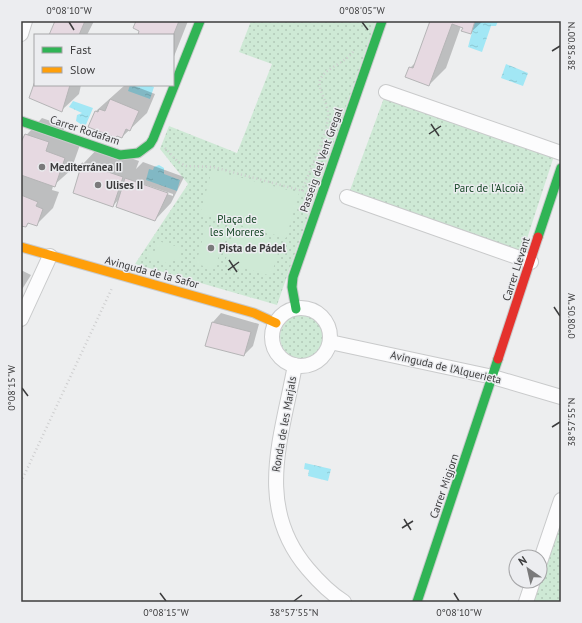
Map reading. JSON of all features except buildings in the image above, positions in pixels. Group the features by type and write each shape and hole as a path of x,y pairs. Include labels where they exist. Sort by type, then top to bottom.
{"street":[{"path":"21,34 25,21"},
{"name":"Carrer Rodafam","path":"21,121 120,154 129,155 138,153 150,144 154,136 200,21"},
{"name":"Passeig del Vent Gregal","path":"296,309 292,287 293,277 382,21"},
{"path":"386,92 561,153"},
{"name":"Carrer Llevant","path":"493,377 561,168"},
{"path":"347,197 531,262"},
{"name":"Avinguda de la Safor","path":"21,248 254,313 276,322"},
{"path":"21,319 50,256"},
{"path":"296,309 310,309 324,318 330,333 328,349 317,361 310,364 295,365 282,358 274,345 273,337 276,322 288,311 296,309"},
{"name":"Avinguda de l’Alquerieta","path":"330,342 493,377 561,397"},
{"name":"Ronda de les Marjals","path":"295,365 276,459 276,501 284,529 294,551 315,577 327,589 344,602"},
{"name":"Carrer Migjorn","path":"417,602 493,377"},
{"path":"544,549 561,500"},
{"path":"526,602 531,589"}],"path":[{"path":"154,136 178,162 186,166 213,167 302,191 328,122 328,109 320,86 321,79 327,72 347,59 356,45"},
{"path":"21,482 118,275"}],"green space":[{"name":"Plaça de les Moreres","path":"251,21 376,21 277,305 135,264 188,184 160,149 169,126 237,153 272,64 239,52"},
{"name":"Parc de l'Alcoià","path":"384,98 554,156 522,254 349,193"},
{"path":"212,170 299,193 286,238 200,214"},
{"name":"Pista de Pádel","path":"206,226 226,231 215,269 196,264"},
{"path":"235,229 281,243 271,276 225,262"},
{"path":"158,241 182,248 179,261 172,258 170,264 148,258 149,252 154,253"},
{"path":"302,315 314,319 320,325 324,337 320,349 314,355 302,359 290,355 284,349 280,337 284,325 290,319"},
{"path":"561,518 561,602 532,602 536,589 548,589 548,556"}],"water":[{"path":"475,21 498,21 496,26 491,26 482,52 468,47"},
{"path":"506,64 528,73 523,86 501,78"},
{"path":"130,86 154,87 150,99 128,91"},
{"path":"73,101 93,108 85,127 76,121 77,115 82,113 69,107"},
{"path":"159,165 164,168 164,174 180,180 177,191 146,180 149,169 153,170 154,167"},
{"path":"305,463 331,469 328,481 308,476 309,470 304,469"}],"traffic: fast":[{"path":"21,121 120,155 138,153 150,144 153,139 200,21"},
{"path":"296,309 292,287 293,277 382,21"},
{"path":"538,237 561,168"},
{"path":"417,602 498,359"}],"traffic: slow":[{"path":"21,247 254,313 276,323"}],"traffic: jam":[{"path":"498,359 538,237"}],"place":[{"name":"Mediterránea II","path":"42,167"},
{"name":"Ulises II","path":"98,185"},
{"name":"Pista de Pádel","path":"211,248"}]}
